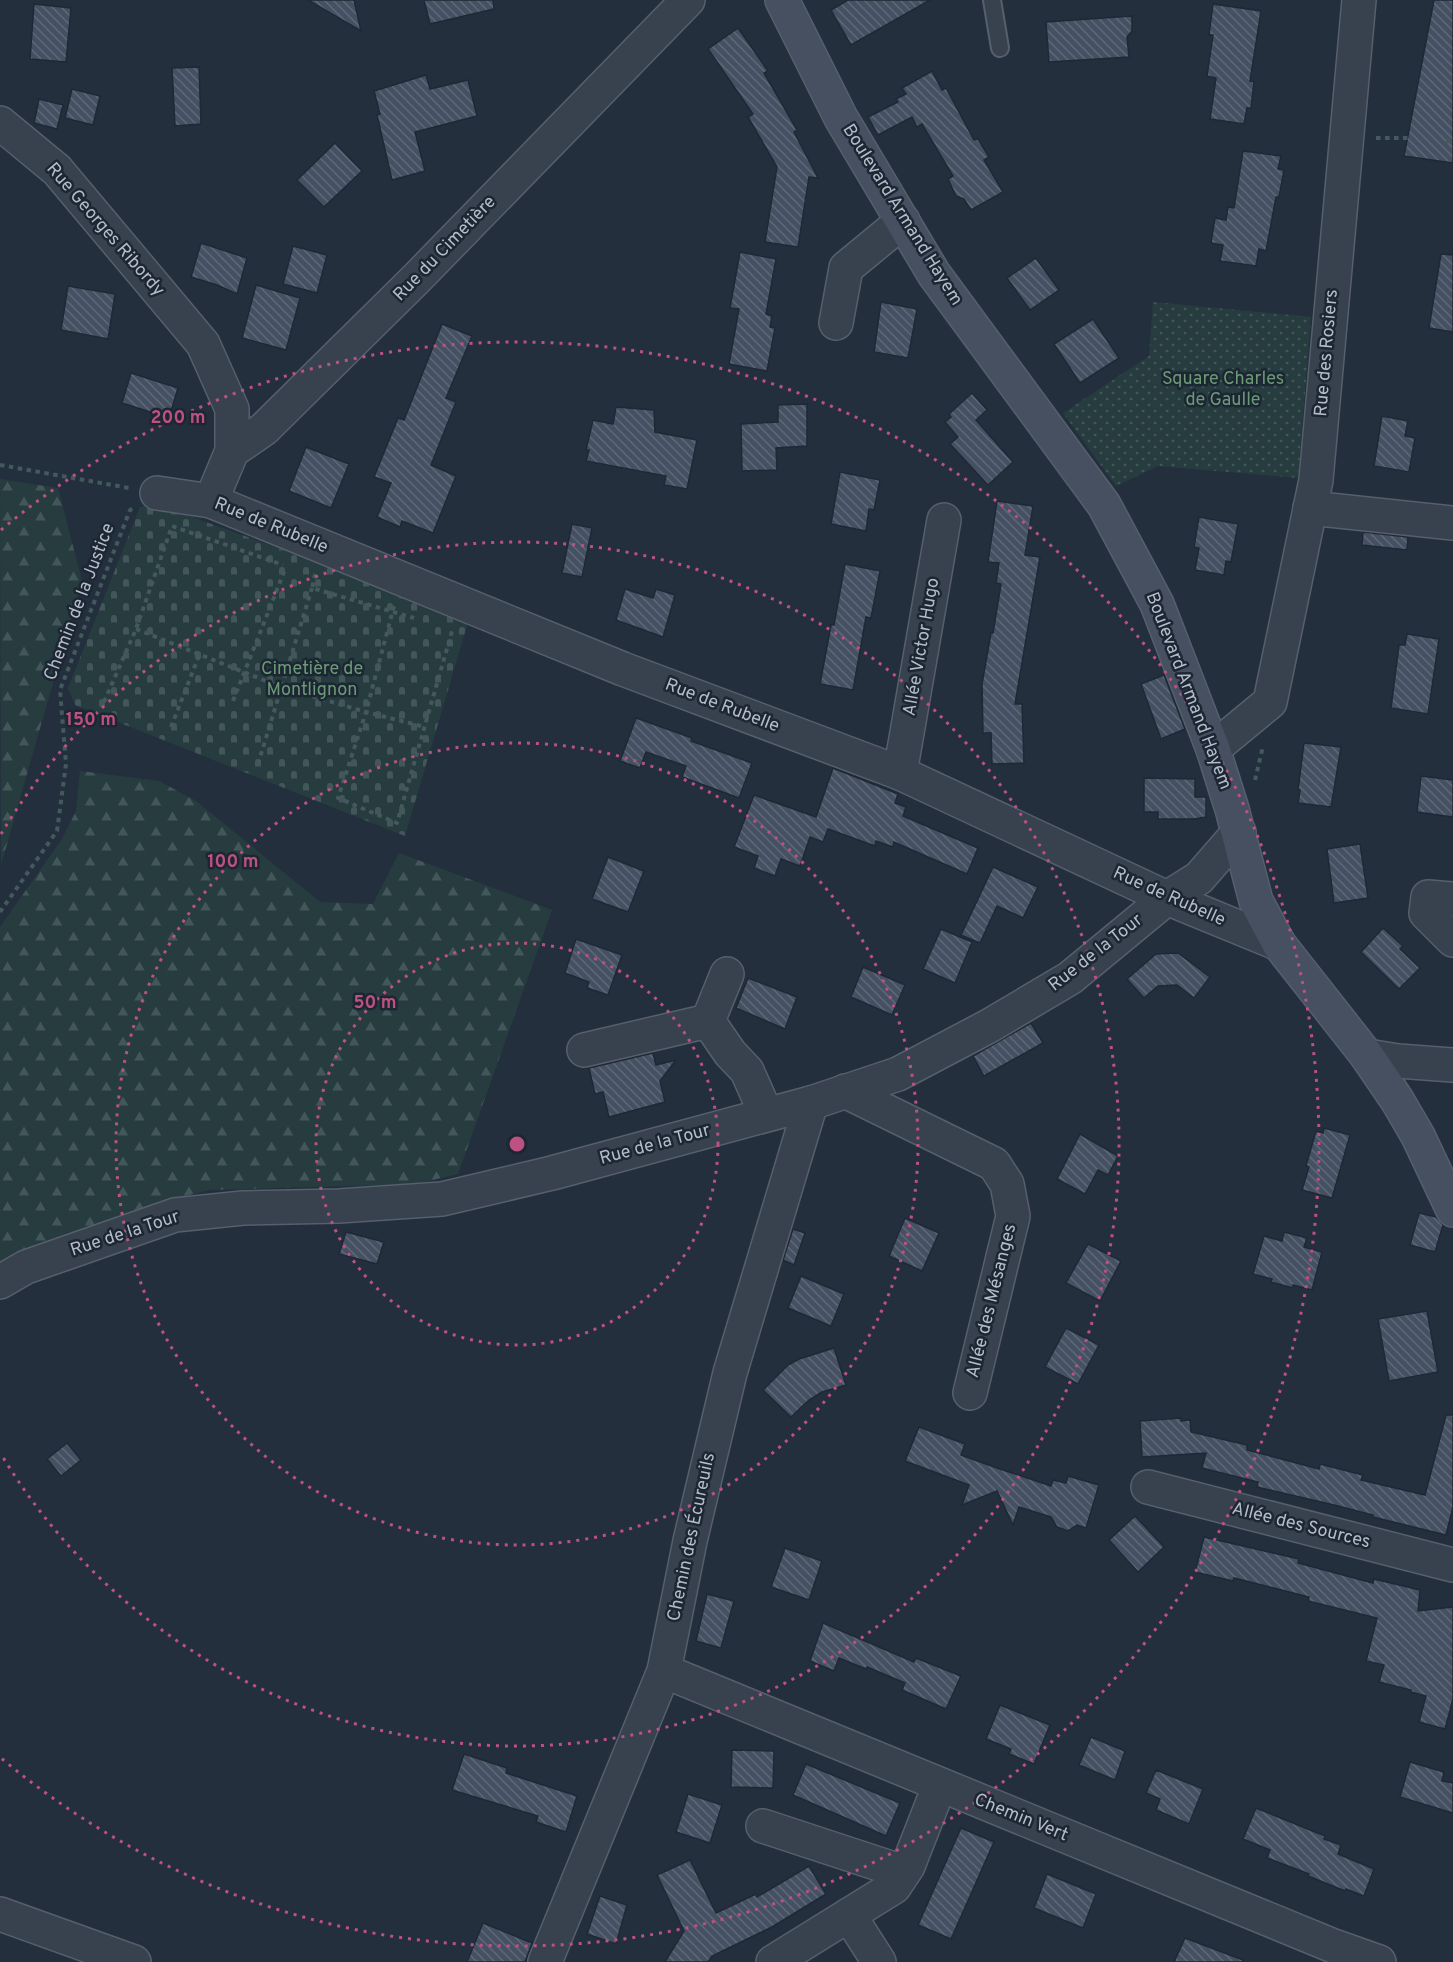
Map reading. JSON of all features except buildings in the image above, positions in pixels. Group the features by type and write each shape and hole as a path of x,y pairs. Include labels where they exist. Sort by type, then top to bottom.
{"main road":[{"name":"Boulevard Armand Hayem","path":"782,0 841,118 934,274 1104,505 1158,604 1213,749 1239,832 1256,901 1279,944 1367,1056 1397,1100 1418,1136 1453,1209"}],"street":[{"name":"Rue du Cimetière","path":"232,451 264,429 416,279 688,0"},
{"name":"Rue des Rosiers","path":"1270,702 1316,480 1359,0"},
{"name":"Rue Georges Ribordy","path":"0,123 57,170 203,344 232,409 232,451"},
{"path":"836,323 846,268 903,221"},
{"path":"211,501 232,451"},
{"name":"Rue de Rubelle","path":"157,493 211,501 623,669 900,773 1167,898 1279,944"},
{"path":"1310,508 1453,523"},
{"name":"Allée Victor Hugo","path":"900,773 944,520"},
{"path":"1213,749 1270,702"},
{"name":"Rue de la Tour","path":"0,1281 26,1267 175,1215 243,1208 339,1206 442,1199 552,1173 811,1103 898,1074 989,1026 1070,978 1167,898 1199,878 1239,832"},
{"path":"1453,899 1428,897 1426,913 1453,940"},
{"path":"708,1021 727,974"},
{"path":"584,1050 708,1021"},
{"path":"708,1021 730,1053 747,1071 766,1114"},
{"path":"1367,1056 1453,1065"},
{"name":"Allée des Mésanges","path":"845,1091 994,1164 1007,1184 1013,1216 970,1393"},
{"name":"Chemin des Écureuils","path":"545,1962 664,1671 690,1540 730,1373 811,1103"},
{"name":"Allée des Sources","path":"1148,1487 1453,1565"},
{"name":"Chemin Vert","path":"664,1671 1331,1945 1379,1962"},
{"path":"773,1962 894,1887 903,1872 933,1802"},
{"path":"763,1826 903,1872"},
{"path":"0,1914 134,1962"},
{"path":"849,1915 879,1962"}],"lane":[{"path":"992,0 1000,48"}],"path":[{"path":"1446,141 1453,142"},
{"path":"0,465 157,493"},
{"name":"Chemin de la Justice","path":"0,912 57,831 66,764 60,690 130,510 157,493"},
{"path":"104,702 135,629 172,526 296,570"},
{"path":"233,701 286,567"},
{"path":"258,764 312,588 315,576 306,573"},
{"path":"401,578 366,712 339,798 397,823 452,630 442,627"},
{"path":"312,588 422,621"},
{"path":"135,629 281,687 425,727"},
{"path":"171,727 200,653"},
{"path":"1254,784 1270,702"}],"green space":[{"name":"Square Charles de Gaulle","path":"1153,302 1311,317 1298,478 1158,466 1116,486 1063,413 1149,356"},
{"path":"0,479 58,488 82,581 1,865"},
{"name":"Cimetière de Montlignon","path":"153,503 339,570 468,622 405,836 75,705 68,688 140,507"},
{"path":"80,771 159,781 196,801 320,902 373,904 399,853 552,910 458,1174 415,1184 209,1190 161,1202 17,1256 0,1267 0,927 62,839 76,811"}]}
